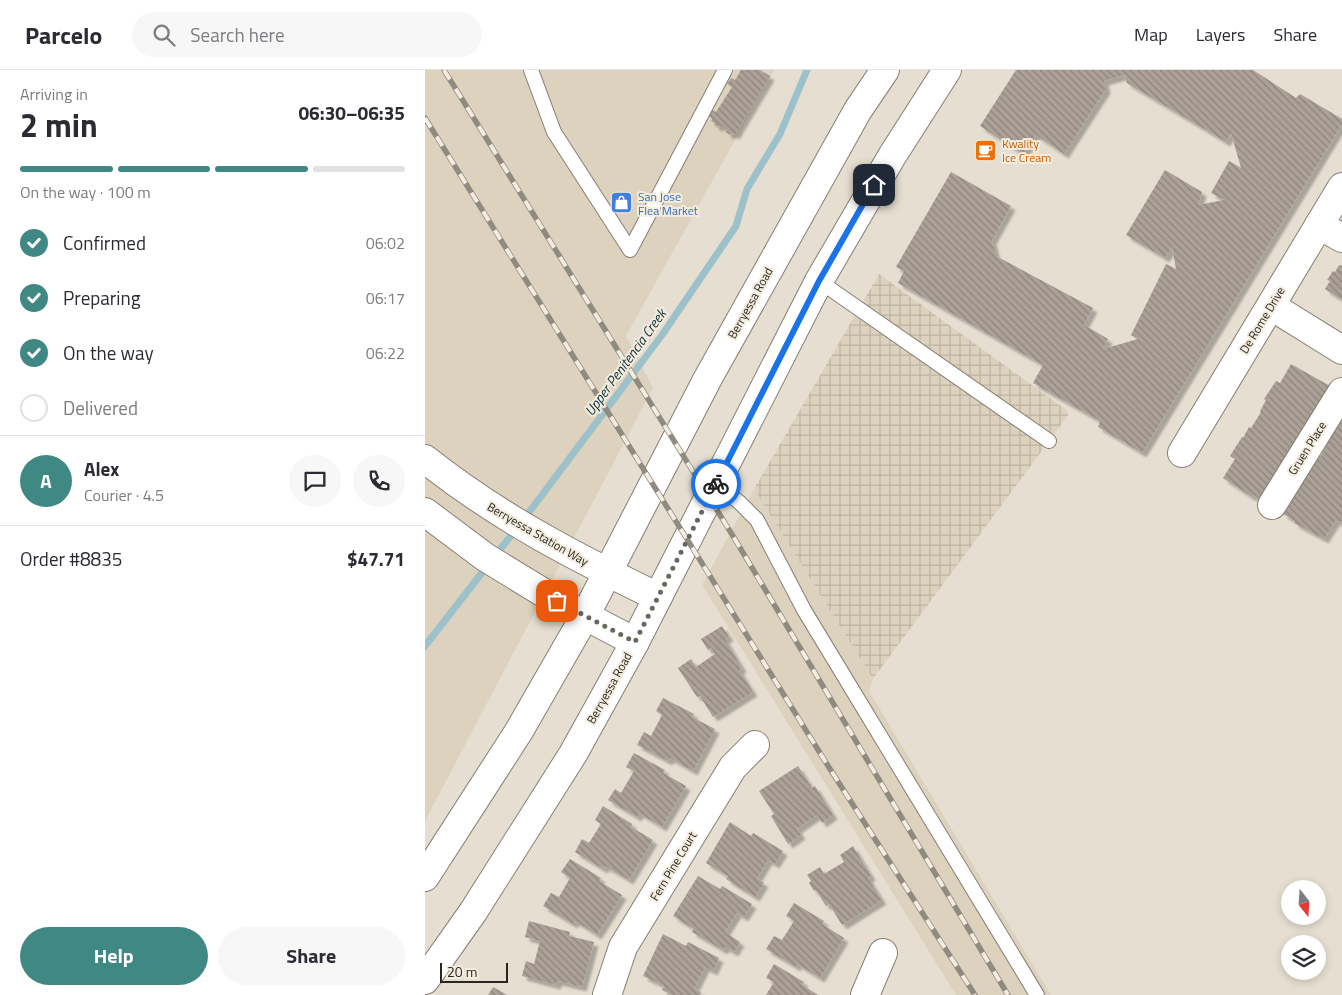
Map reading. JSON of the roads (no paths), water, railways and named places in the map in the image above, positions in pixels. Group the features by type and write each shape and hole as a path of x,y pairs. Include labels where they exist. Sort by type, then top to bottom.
{"main road":[{"name":"Berryessa Road","path":"425,877 519,731 585,616 713,370 858,110 885,70"},
{"name":"Berryessa Road","path":"425,980 473,912 567,762 635,642 819,281 892,156 947,70"},
{"name":"De Rome Drive","path":"1182,453 1271,306 1331,232 1342,187"},
{"path":"1271,306 1342,350"},
{"name":"Gruen Place","path":"1272,505 1342,392"},
{"name":"Berryessa Station Way","path":"425,459 506,518 556,547 658,597"},
{"path":"425,512 485,557 557,601 635,642"},
{"name":"Fern Pine Court","path":"607,995 623,947 733,767 755,745"},
{"path":"865,995 883,953"}],"lane":[{"path":"531,70 553,132 630,250 725,70"},
{"path":"819,281 1049,441"},
{"path":"716,484 739,502 757,520 804,610 1037,995"}],"waterway":[{"name":"Upper Penitencia Creek","path":"524,519 662,335 736,226 747,189 780,134 807,70"},
{"name":"Upper Penitencia Creek","path":"494,557 517,528"},
{"name":"Upper Penitencia Creek","path":"425,646 488,565"}],"railway":[{"path":"444,70 733,536 1008,995"},
{"path":"425,118 830,769 975,995"}],"place":[{"name":"Kwality Ice Cream","path":"986,150"},
{"name":"San Jose Flea Market","path":"622,203"}]}
